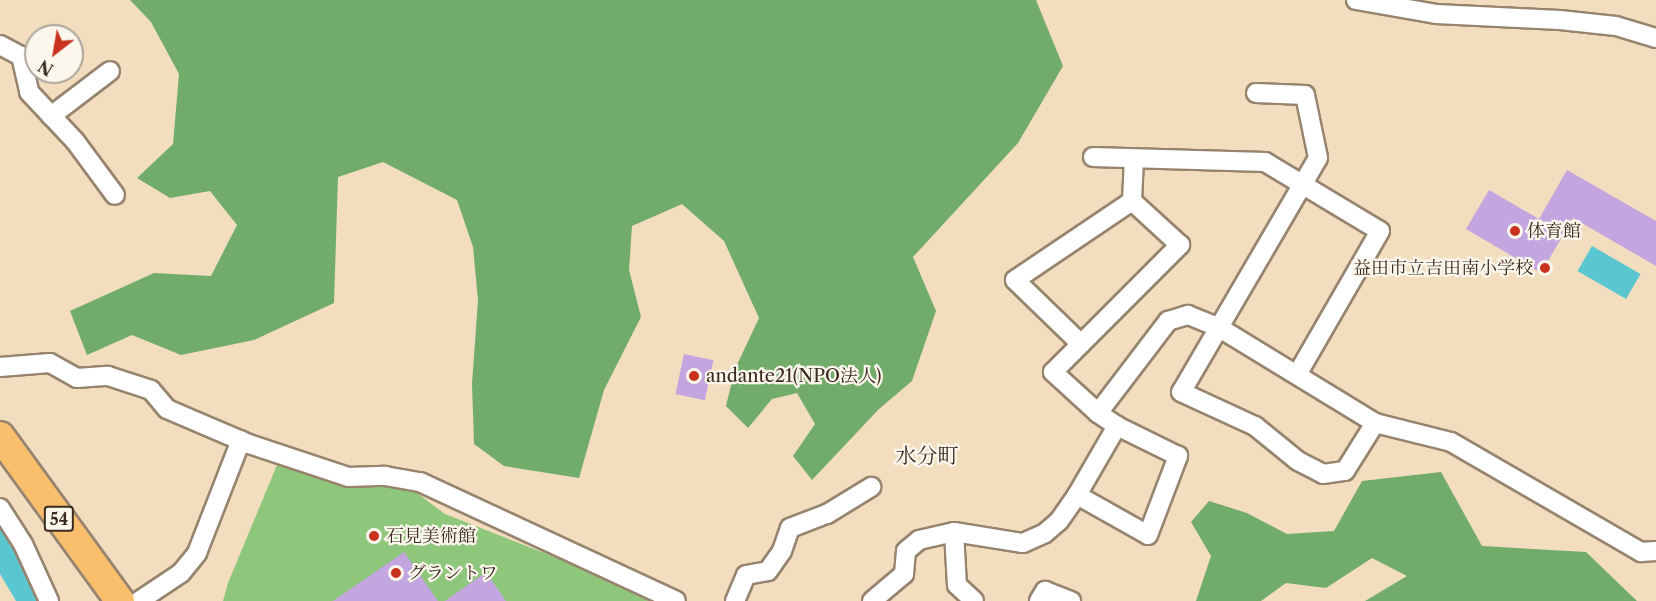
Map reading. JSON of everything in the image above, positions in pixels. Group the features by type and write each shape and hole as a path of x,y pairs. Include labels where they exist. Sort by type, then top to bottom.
{"main road":[{"name":"54","path":"0,436 120,601"}],"street":[{"path":"1356,0 1436,14 1560,20 1616,26 1656,38"},
{"path":"0,45 21,57 29,92 75,141 115,195"},
{"path":"51,116 110,71"},
{"path":"1256,93 1305,95 1318,158 1181,392 1255,426 1298,460 1323,474 1345,471 1376,423"},
{"path":"1093,158 1265,162 1380,231 1297,375"},
{"path":"1132,201 1134,159"},
{"path":"1081,344 1015,280 1132,201"},
{"path":"1077,495 1148,535 1178,456 1117,426 1098,413 1053,372 1180,245 1132,201"},
{"path":"1098,413 1167,321 1188,315 1218,327 1376,423 1451,442 1641,552 1656,551"},
{"path":"0,367 50,363 77,378 108,376 151,390 167,409 241,440 348,477 385,476 420,482 676,601"},
{"path":"872,601 904,574 906,551 919,540 954,532 1023,543 1045,533 1059,521 1077,495 1117,426"},
{"path":"139,601 181,573 197,553 241,440"},
{"path":"735,601 746,575 768,571 782,551 790,528 827,514 870,488"},
{"path":"0,508 23,544 48,601"},
{"path":"954,532 957,585 974,601"},
{"path":"1039,601 1045,591 1071,601"}],"green space":[{"path":"130,0 1036,0 1063,66 1018,143 913,257 936,311 912,381 879,409 812,480 793,456 815,424 797,393 772,399 748,428 726,406 735,369 759,318 724,241 682,204 632,226 629,270 641,317 604,390 579,478 504,466 474,444 472,384 478,300 473,247 457,200 383,162 338,177 334,303 254,340 181,355 132,335 87,355 70,311 154,273 211,276 237,225 210,191 170,198 137,178 173,144 179,74 151,22"},
{"name":"石見美術館","path":"277,465 344,487 382,485 413,490 445,514 557,558 649,601 223,601 228,583"},
{"path":"1441,472 1482,546 1586,552 1637,601 1365,601 1407,576 1372,558 1326,588 1286,583 1261,601 1196,601 1211,556 1191,522 1209,501 1247,513 1287,534 1334,531 1362,481"}],"water":[{"path":"1592,246 1640,274 1626,299 1578,271"},
{"path":"0,523 30,573 39,601 16,601 0,574"}],"building":[{"path":"1567,170 1656,221 1656,266 1573,218 1541,273 1466,229 1489,190 1539,219"},
{"name":"andante21(NPO法人)","path":"684,354 713,360 705,400 675,394"},
{"name":"グラントワ","path":"404,552 438,601 333,601"},
{"name":"グラントワ","path":"486,572 506,601 445,601"}],"place":[{"name":"体育館","path":"1515,231"},
{"name":"益田市立吉田南小学校","path":"1545,268"},
{"name":"andante21(NPO法人)","path":"694,376"},
{"name":"石見美術館","path":"374,536"},
{"name":"グラントワ","path":"396,573"}],"district":[{"name":"水分町","path":"927,456"}]}
